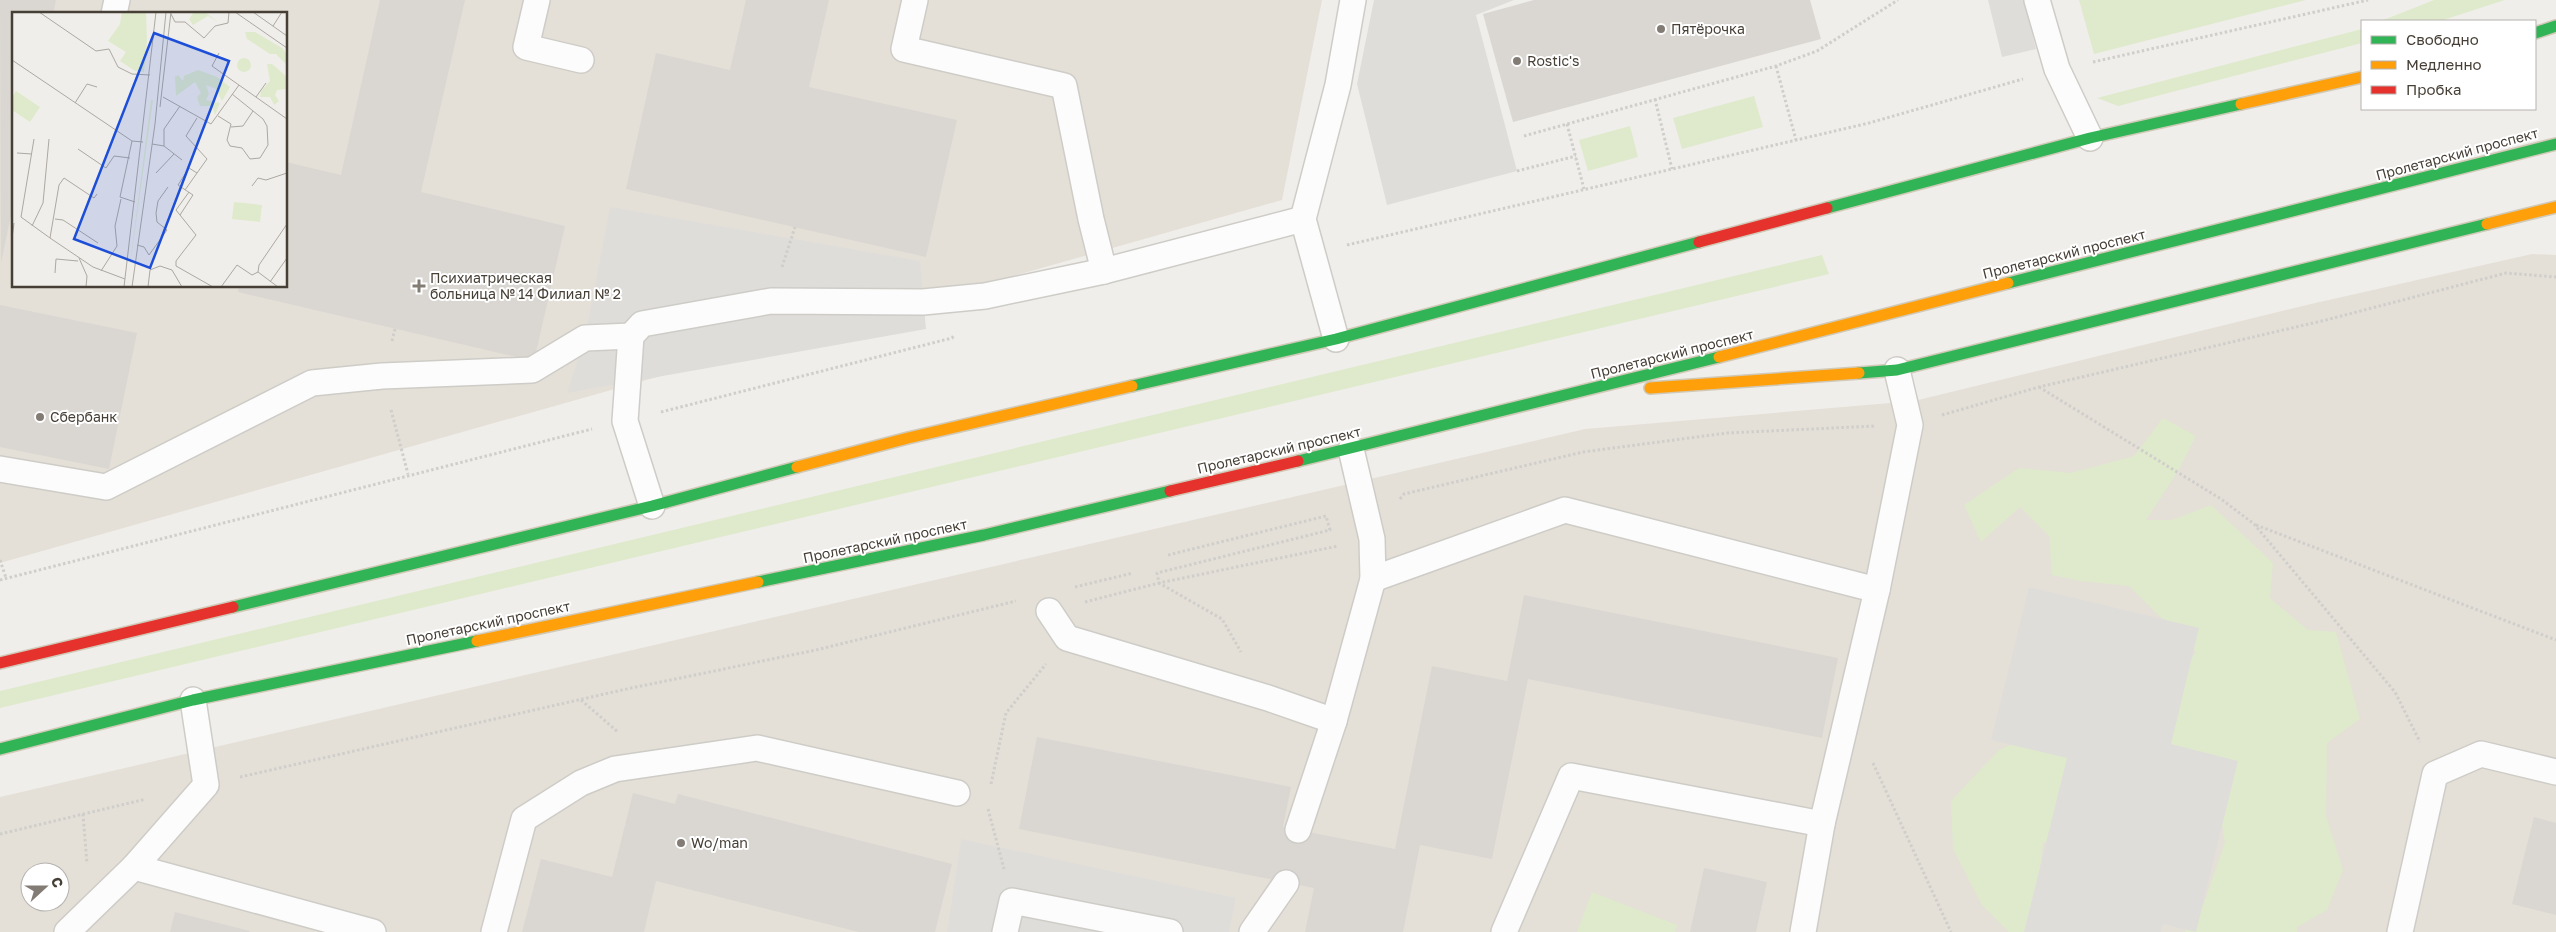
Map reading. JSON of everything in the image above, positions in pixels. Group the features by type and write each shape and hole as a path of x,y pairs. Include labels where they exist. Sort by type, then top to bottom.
{"main road":[{"path":"2536,33 2556,26"},
{"path":"0,663 652,506 908,438 1336,339 2090,138 2361,77"},
{"name":"Пролетарский проспект","path":"0,749 193,700 984,536 1578,393 2556,144"},
{"path":"1578,393 1897,370 2556,207"}],"lane":[{"path":"537,0 526,47 581,60"},
{"path":"915,0 904,49 1064,86 1090,219 1104,271"},
{"path":"1336,339 1302,219 1338,85 1352,0"},
{"path":"2037,0 2057,69 2090,138"},
{"path":"652,506 625,421 631,336 642,324 771,301 923,302 985,296 1104,271 1302,219"},
{"path":"0,469 106,487 312,383 382,376 532,370 585,338 631,336"},
{"path":"1803,932 1822,824 1877,590 1910,425 1897,370"},
{"path":"1298,830 1334,721 1373,579 1372,539 1351,449"},
{"path":"1373,579 1565,510 1877,590"},
{"path":"1050,611 1067,638 1268,698 1334,721"},
{"path":"68,932 134,867 206,785 193,700"},
{"path":"494,932 524,819 581,783 615,769 757,748 957,793"},
{"path":"2400,932 2435,774 2481,754 2556,772"},
{"path":"1504,932 1571,776 1822,824"},
{"path":"134,867 373,932"},
{"path":"1252,932 1286,883"},
{"path":"1006,932 1012,901 1170,932"}],"path":[{"path":"1524,136 1776,66 1817,50 1898,0"},
{"path":"1776,66 1796,140"},
{"path":"1655,100 1672,169"},
{"path":"1567,124 1584,189"},
{"path":"1516,171 1576,156"},
{"path":"206,785 622,690 816,650 1026,598 1050,611 1159,583 1372,539 1404,494 1583,452 1728,432 1910,425 2039,387 2326,320 2506,273 2556,277"},
{"path":"2039,387 2222,498 2254,524 2396,692 2435,774"},
{"path":"1168,555 1326,516 1330,530 1157,573 1159,583 1222,620 1268,698"},
{"path":"2254,524 2556,640"},
{"path":"0,560 6,578"},
{"path":"1072,588 1133,574"},
{"path":"991,787 1006,712 1067,638"},
{"path":"1848,710 1951,932"},
{"path":"0,834 149,798"},
{"path":"987,805 1012,901"}],"shaded area":[{"path":"0,0 1322,0 1282,200 0,563"},
{"path":"1374,0 1514,0 1476,15 1517,171 1387,205 1357,84"},
{"path":"1988,0 2024,0 2036,49 2002,57"},
{"path":"610,207 920,261 926,329 567,393 585,338"},
{"path":"2532,254 2556,255 2556,932 0,932 0,797 1585,429 1914,401 2311,304"},
{"path":"2029,587 2199,628 2171,744 2238,761 2196,932 2163,924 2161,932 2024,932 2067,758 1991,740"},
{"path":"961,839 1236,898 1229,932 947,932"}],"green space":[{"path":"2079,0 2306,0 2094,54"},
{"path":"2434,0 2505,0 2443,20 2384,20"},
{"path":"2361,29 2361,43 2118,106 2097,98"},
{"path":"1754,96 1763,127 1682,149 1673,118"},
{"path":"1630,126 1638,157 1588,171 1579,140"},
{"path":"1822,255 1829,274 0,708 0,691"},
{"path":"2163,418 2196,436 2178,471 2146,520 2172,520 2211,505 2273,563 2270,598 2308,630 2336,632 2360,719 2327,743 2326,816 2343,870 2327,910 2297,927 2297,932 2185,932 2204,903 2225,842 2214,781 2097,827 2043,843 2038,886 2061,932 2009,932 1982,905 1953,849 1951,801 1999,750 2036,734 2157,710 2196,652 2129,586 2080,581 2052,575 2049,536 2020,507 1981,542 1964,505 2019,468 2071,473 2134,456"},
{"path":"1592,892 1677,925 1675,932 1577,932"}],"building":[{"path":"0,0 56,0 53,12 12,12 12,211 1,263"},
{"path":"380,0 465,0 421,192 565,226 534,361 238,292 239,288 288,288 288,162 341,175"},
{"path":"746,0 829,0 809,87 957,120 926,257 626,189 656,53 730,70"},
{"path":"1534,0 1810,0 1821,39 1513,122 1483,14"},
{"path":"0,305 137,333 109,469 0,447"},
{"path":"1524,595 1838,658 1822,738 1528,679 1492,859 1420,845 1403,932 1305,932 1314,888 1019,829 1037,737 1291,787 1283,827 1395,849 1432,666 1507,681"},
{"path":"633,793 675,804 678,794 952,864 935,932 859,932 656,881 644,932 522,932 541,859 612,877"},
{"path":"2534,817 2556,823 2556,915 2512,904"},
{"path":"1704,868 1767,882 1756,932 1690,932"},
{"path":"175,912 250,931 170,932"}],"traffic: fast":[{"path":"2536,33 2556,26"},
{"path":"1827,208 2090,138 2241,104"},
{"path":"2008,283 2556,144"},
{"path":"1859,373 1897,370 2487,224"},
{"path":"1132,386 1336,339 1699,242"},
{"path":"1298,461 1719,357"},
{"path":"233,607 652,506 797,467"},
{"path":"758,582 984,535 1170,491"},
{"path":"0,749 193,700 477,641"}],"traffic: slow":[{"path":"2241,104 2361,77"},
{"path":"2487,224 2556,207"},
{"path":"1719,357 2008,283"},
{"path":"1650,388 1859,373"},
{"path":"797,467 908,438 1132,386"},
{"path":"477,641 758,582"}],"traffic: jam":[{"path":"1699,242 1827,208"},
{"path":"1170,491 1298,461"},
{"path":"0,663 233,607"}],"place":[{"name":"Пятёрочка","path":"1661,29"},
{"name":"Rostic's","path":"1517,61"},
{"name":"Психиатрическая больница № 14 Филиал № 2","path":"419,286"},
{"name":"Сбербанк","path":"40,417"},
{"name":"Wo/man","path":"681,843"}]}
